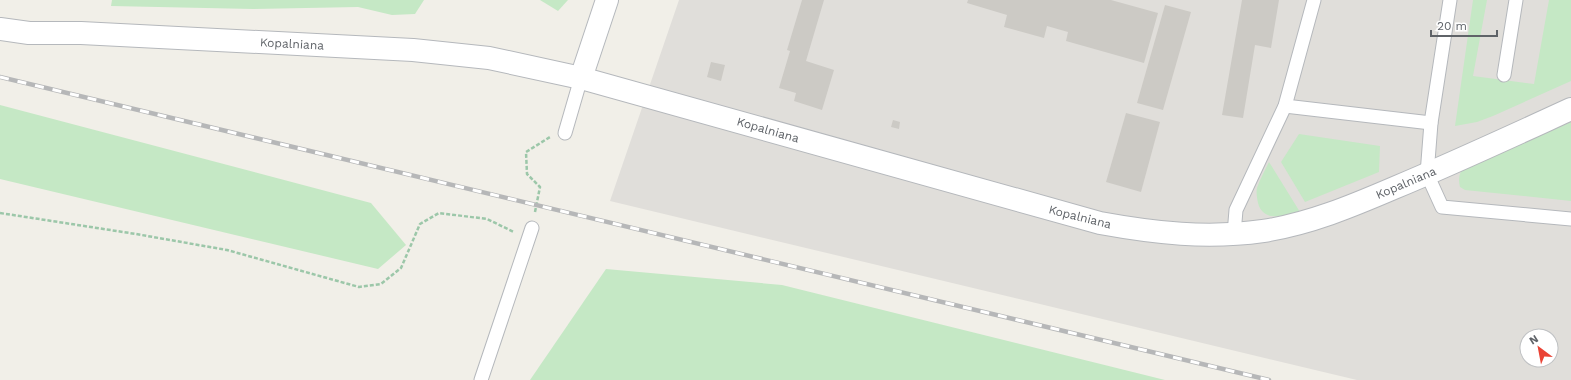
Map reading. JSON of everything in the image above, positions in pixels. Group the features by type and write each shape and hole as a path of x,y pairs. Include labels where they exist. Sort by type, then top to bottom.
{"street":[{"path":"582,78 607,0"},
{"name":"Kopalniana","path":"0,29 29,33 81,33 420,51 489,58 582,78 1100,223 1168,234 1234,234 1263,231 1301,223 1334,212 1427,174 1571,109"}],"lane":[{"path":"1234,234 1236,210 1285,106 1314,0"},
{"path":"1450,0 1431,123 1427,174 1442,207 1571,219"},
{"path":"1504,75 1516,0"},
{"path":"566,130 582,78"},
{"path":"1285,106 1431,123"},
{"path":"481,380 530,234"}],"path":[{"path":"0,212 227,250 359,287 381,284 401,268 420,224 439,213 487,218 530,234 540,187 527,174 526,152 566,130"}],"shaded area":[{"path":"679,0 1571,0 1571,380 1357,380 610,201"}],"green space":[{"path":"112,0 424,0 415,14 392,15 358,7 253,9 111,6"},
{"path":"540,0 568,0 558,11"},
{"path":"1473,0 1487,0 1473,76 1534,84 1549,0 1571,0 1571,81 1493,116 1477,122 1455,126"},
{"path":"0,105 371,203 406,245 378,269 0,179"},
{"path":"1571,122 1571,201 1465,190 1460,187 1459,181 1461,171 1465,167"},
{"path":"1299,134 1380,146 1379,172 1305,202 1281,162"},
{"path":"1269,162 1300,212 1282,216 1270,216 1261,209 1258,203 1257,190"},
{"path":"606,269 782,285 1165,380 530,380"}],"building":[{"path":"802,0 824,0 806,61 834,70 822,110 794,101 796,93 779,88 790,51 787,50"},
{"path":"968,0 1111,0 1158,13 1144,63 1066,41 1068,32 1047,26 1044,38 1004,27 1007,15 967,3"},
{"path":"1242,0 1279,0 1271,48 1255,45 1243,118 1222,115"},
{"path":"1165,5 1191,12 1163,110 1137,103"},
{"path":"711,62 725,65 721,81 707,77"},
{"path":"1126,113 1160,122 1141,192 1106,182"},
{"path":"893,120 900,122 899,129 891,127"}],"railway":[{"path":"0,77 1269,380"}]}
